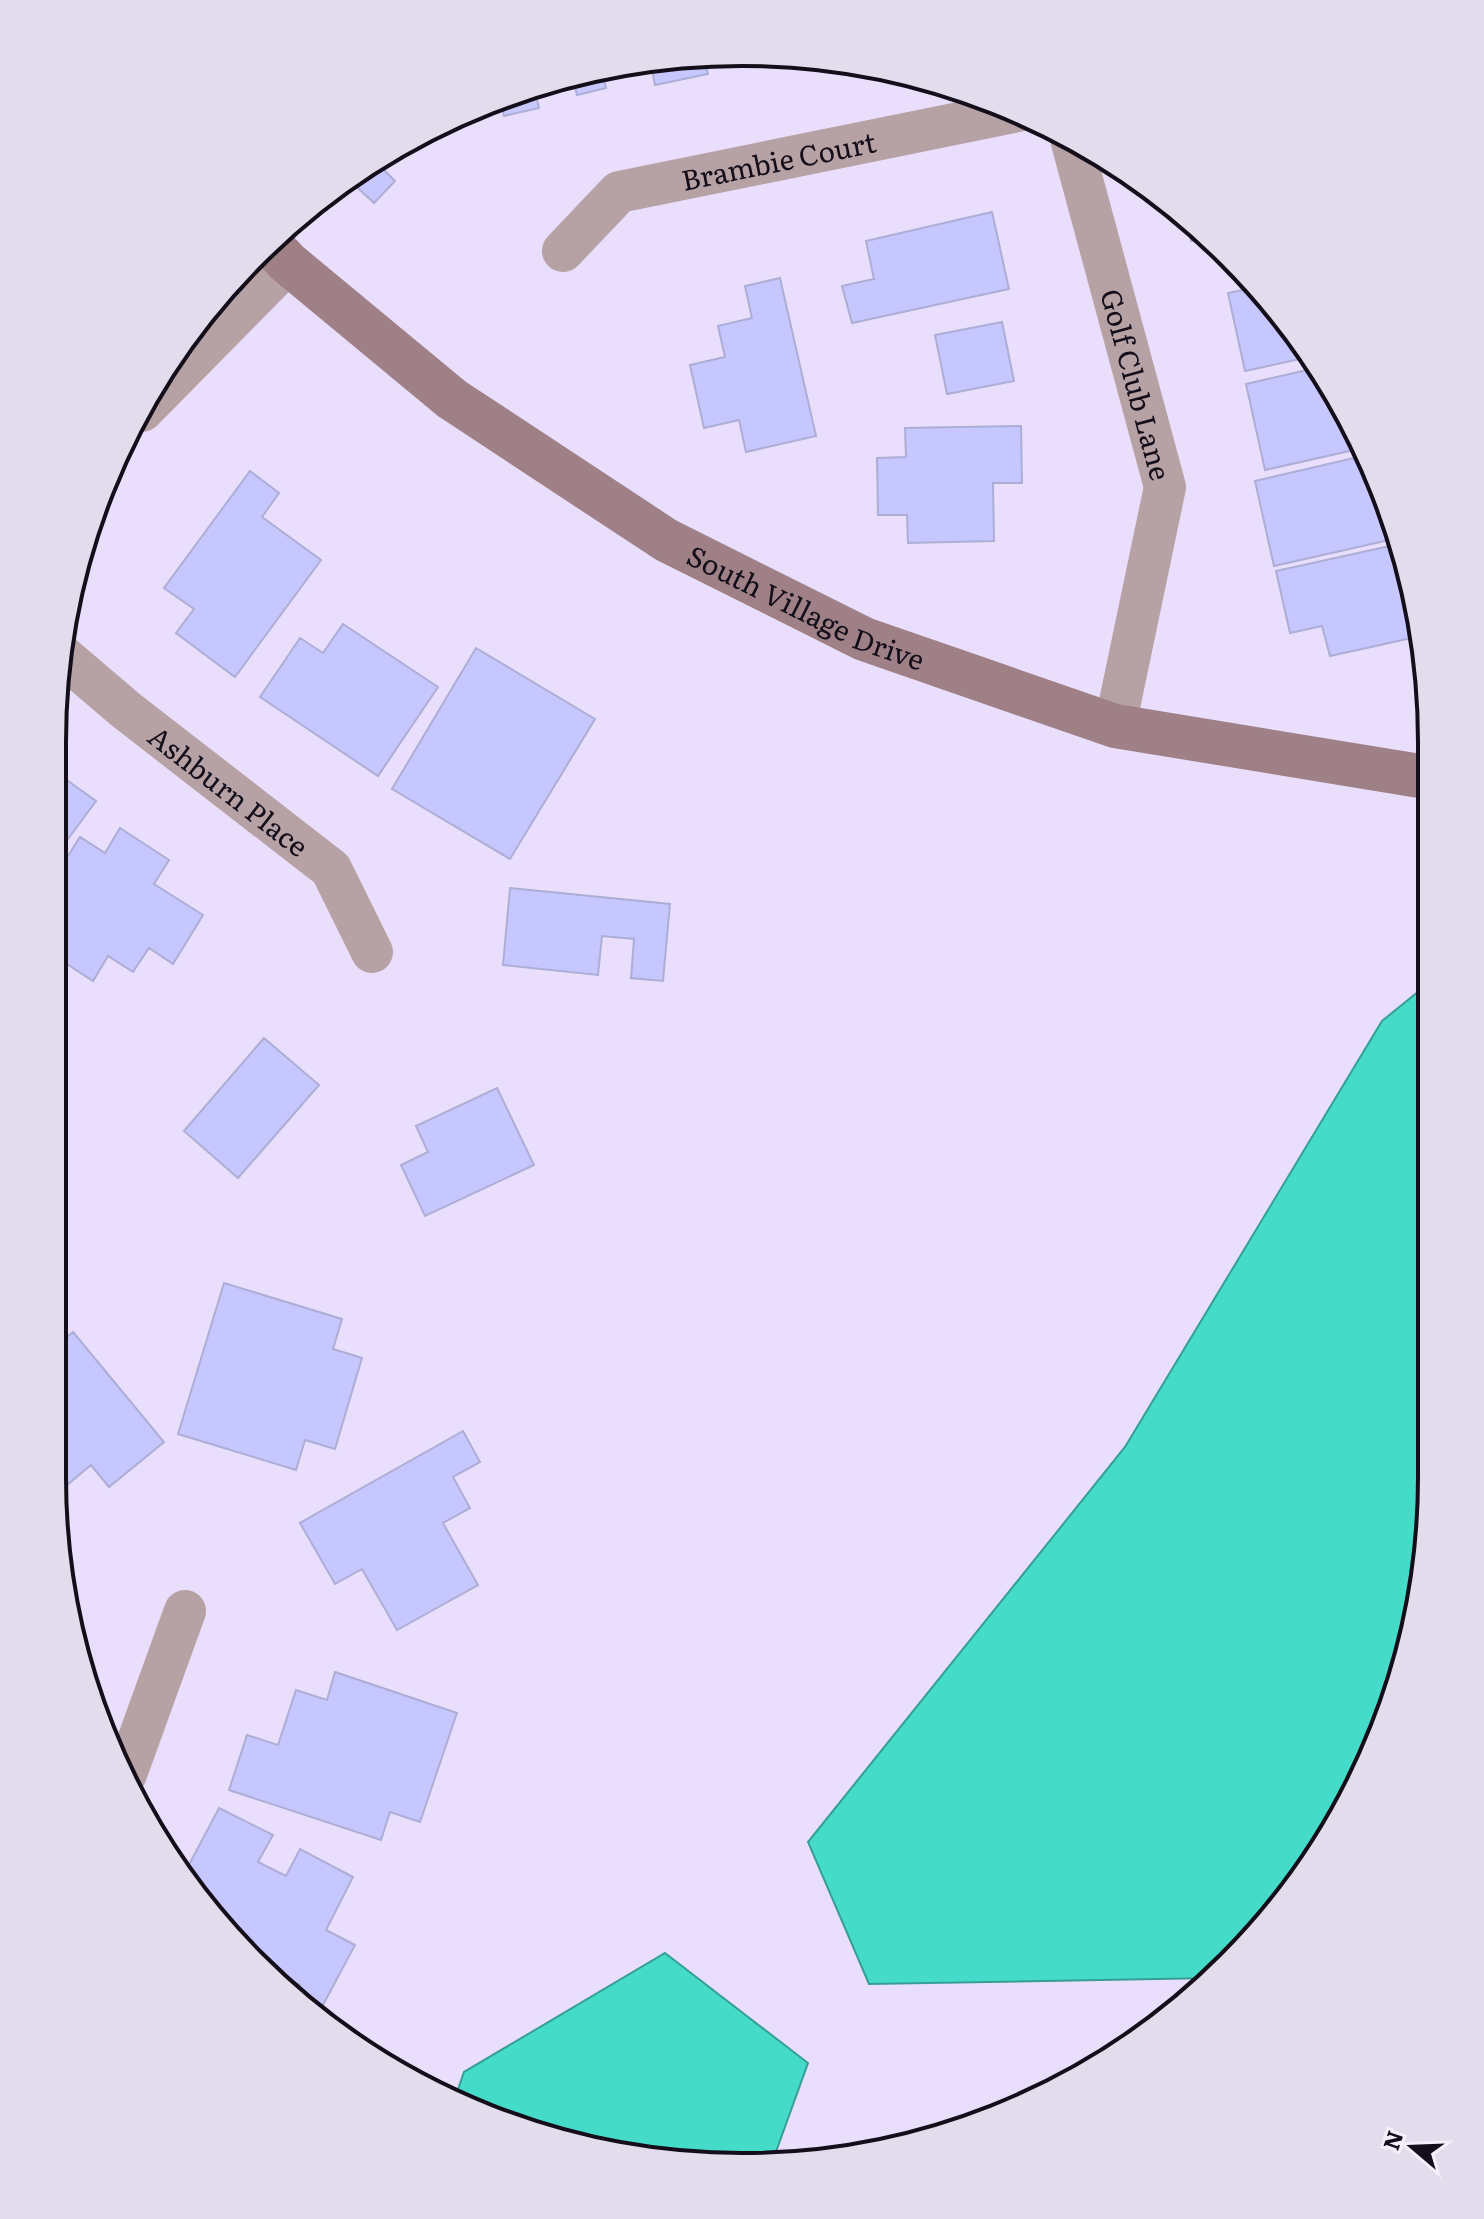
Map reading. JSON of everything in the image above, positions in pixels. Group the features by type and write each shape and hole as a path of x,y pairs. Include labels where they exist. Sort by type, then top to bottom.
{"street":[{"name":"Brambie Court","path":"563,251 619,192 996,115"},
{"name":"Golf Club Lane","path":"1075,154 1165,487 1115,726"},
{"name":"South Village Drive","path":"278,253 452,399 666,540 864,639 1115,726 1418,776"},
{"path":"178,369 278,253"},
{"name":"Ashburn Place","path":"71,663 126,710 331,869 372,952"},
{"path":"130,1763 185,1611"}],"shaded area":[{"path":"1418,992 1417,1521 1405,1609 1395,1652 1367,1736 1348,1776 1304,1853 1278,1889 1250,1923 1195,1978 869,1984 808,1842 1125,1447 1382,1021"},
{"path":"665,1953 808,2063 776,2152 698,2152 610,2140 567,2130 483,2102 458,2090 464,2072"}],"building":[{"path":"706,67 708,74 655,85 652,72"},
{"path":"604,80 606,88 577,95 575,87"},
{"path":"537,98 539,108 504,116 503,110"},
{"path":"383,169 395,181 374,203 357,187"},
{"path":"992,212 1009,289 852,323 842,286 874,279 866,241"},
{"path":"780,278 816,436 746,452 739,420 704,428 690,365 725,357 718,326 752,318 745,286"},
{"path":"1244,290 1299,359 1245,371 1228,293"},
{"path":"1002,322 1014,381 947,394 935,335"},
{"path":"1306,370 1352,451 1265,470 1246,384"},
{"path":"1021,426 1022,483 993,483 994,541 908,543 907,515 878,515 877,458 906,457 905,428"},
{"path":"1355,458 1387,541 1274,566 1255,481"},
{"path":"250,471 279,493 262,517 321,560 235,677 176,633 194,609 164,588"},
{"path":"1389,546 1410,639 1330,656 1322,626 1290,633 1276,571"},
{"path":"343,624 438,687 378,776 260,697 300,638 323,653"},
{"path":"476,648 595,719 510,859 392,789"},
{"path":"66,779 96,801 66,842"},
{"path":"120,828 169,860 154,884 203,915 173,964 149,948 133,972 108,956 93,981 66,963 66,859 80,837 105,853"},
{"path":"510,888 670,904 663,981 631,978 634,939 602,936 598,975 503,965"},
{"path":"264,1038 319,1085 238,1178 184,1131"},
{"path":"497,1088 534,1165 425,1216 401,1165 428,1152 416,1126"},
{"path":"224,1283 342,1319 333,1349 362,1358 335,1449 305,1440 296,1470 178,1434"},
{"path":"73,1332 164,1442 109,1487 91,1465 66,1486 66,1338"},
{"path":"463,1431 480,1462 453,1477 470,1508 443,1523 478,1585 397,1630 362,1569 335,1584 300,1523"},
{"path":"335,1672 457,1713 420,1822 390,1812 381,1840 229,1790 247,1735 278,1745 296,1690 327,1700"},
{"path":"219,1808 273,1835 258,1862 286,1876 300,1849 353,1877 326,1930 355,1945 322,2007 264,1955 234,1923 189,1865"}]}
